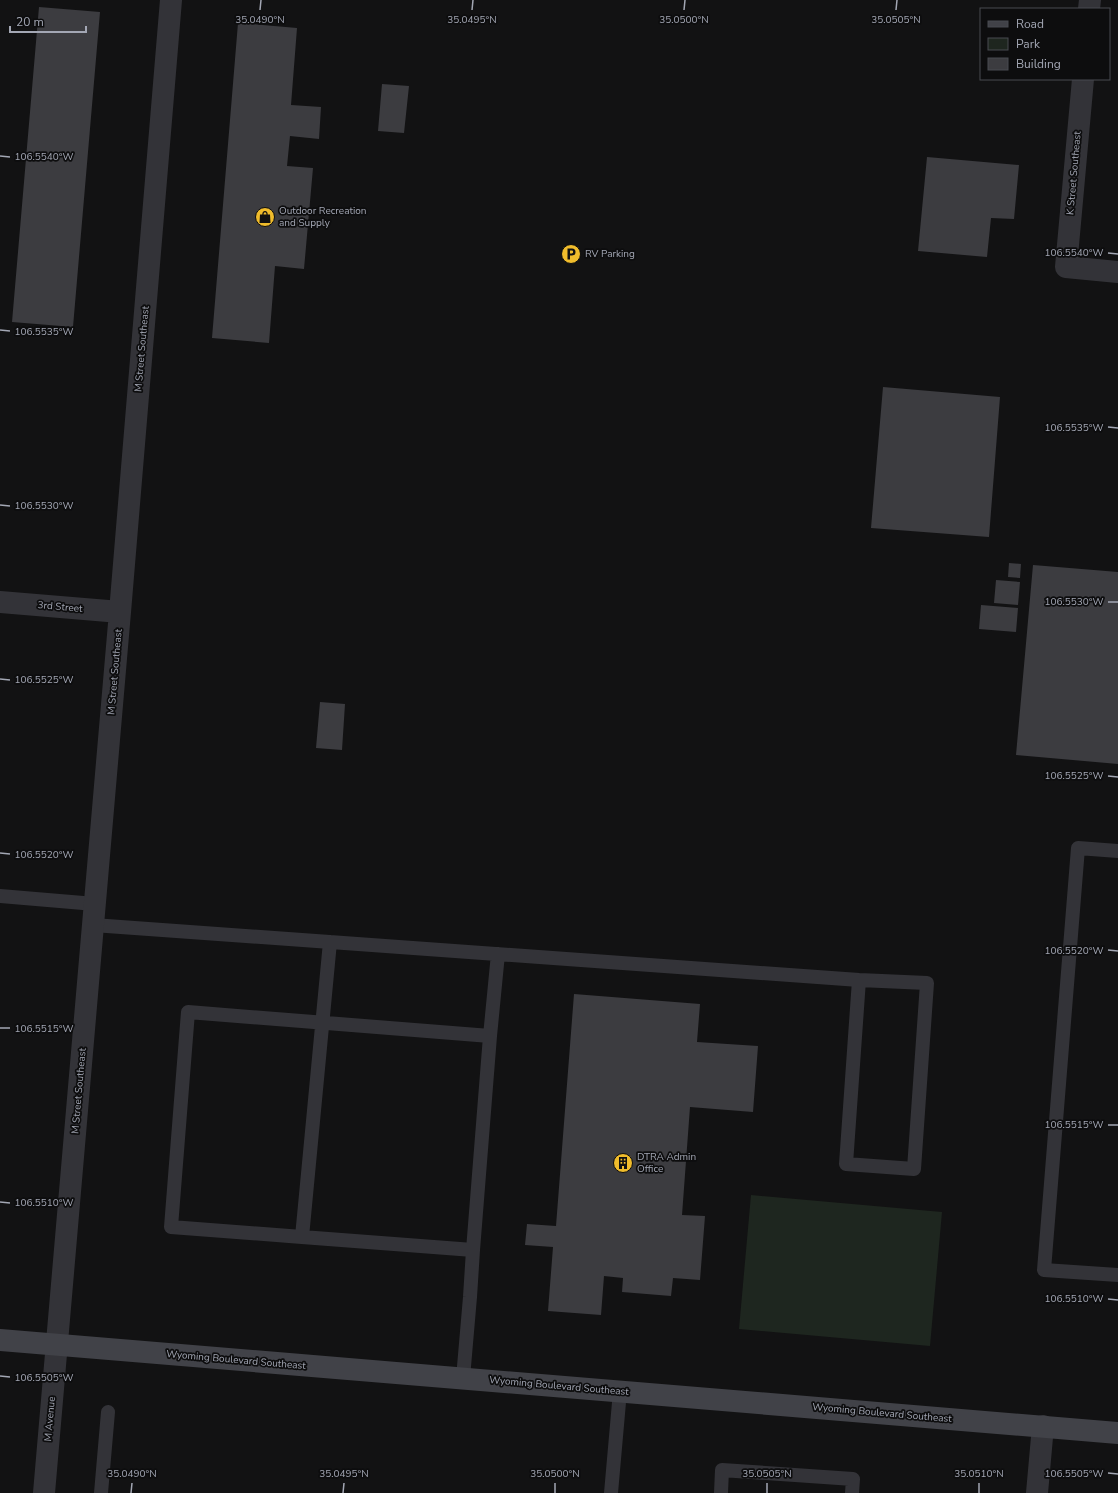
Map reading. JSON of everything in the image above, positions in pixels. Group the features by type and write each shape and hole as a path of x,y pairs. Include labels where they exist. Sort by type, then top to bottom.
{"main road":[{"name":"Wyoming Boulevard Southeast","path":"0,1340 1118,1433"}],"street":[{"name":"M Street Southeast","path":"57,1344 171,0"},
{"name":"K Street Southeast","path":"1083,80 1066,267 1118,272"},
{"name":"3rd Street","path":"0,602 120,612"},
{"name":"M Avenue","path":"44,1493 57,1344"},
{"path":"1037,1493 1043,1426"}],"lane":[{"path":"1118,851 1078,848 1044,1270 1118,1275"},
{"path":"0,896 95,904"},
{"path":"93,925 859,980 927,983 914,1169 846,1164 859,980"},
{"path":"302,1237 330,942"},
{"path":"463,1378 490,1036 498,954"},
{"path":"473,1250 171,1227 188,1012 490,1036"},
{"path":"611,1493 620,1391"},
{"path":"101,1493 108,1412"},
{"path":"721,1493 722,1470 853,1479 852,1493"}],"green space":[{"path":"751,1195 942,1212 930,1346 739,1329"}],"building":[{"path":"39,7 100,12 73,327 12,322"},
{"name":"Outdoor Recreation and Supply","path":"238,23 297,28 291,105 321,107 319,139 290,136 287,166 313,168 304,269 275,266 269,343 212,338"},
{"path":"382,84 409,86 404,133 378,131"},
{"path":"927,157 1019,165 1014,219 991,218 987,257 918,251"},
{"path":"883,387 1000,397 989,537 871,528"},
{"path":"1009,563 1021,564 1020,578 1008,577"},
{"path":"1033,565 1118,572 1118,764 1016,755"},
{"path":"996,580 1020,582 1018,605 994,603"},
{"path":"981,605 1018,608 1016,632 979,629"},
{"path":"320,702 345,704 342,750 316,748"},
{"name":"DTRA Admin Office","path":"574,994 700,1004 697,1042 758,1046 753,1112 690,1107 682,1215 705,1216 700,1280 673,1278 671,1296 622,1292 623,1278 604,1276 601,1315 548,1311 553,1247 525,1245 527,1224 556,1226"}],"place":[{"name":"Outdoor Recreation and Supply","path":"265,217"},
{"name":"RV Parking","path":"571,254"},
{"name":"DTRA Admin Office","path":"623,1163"}]}
